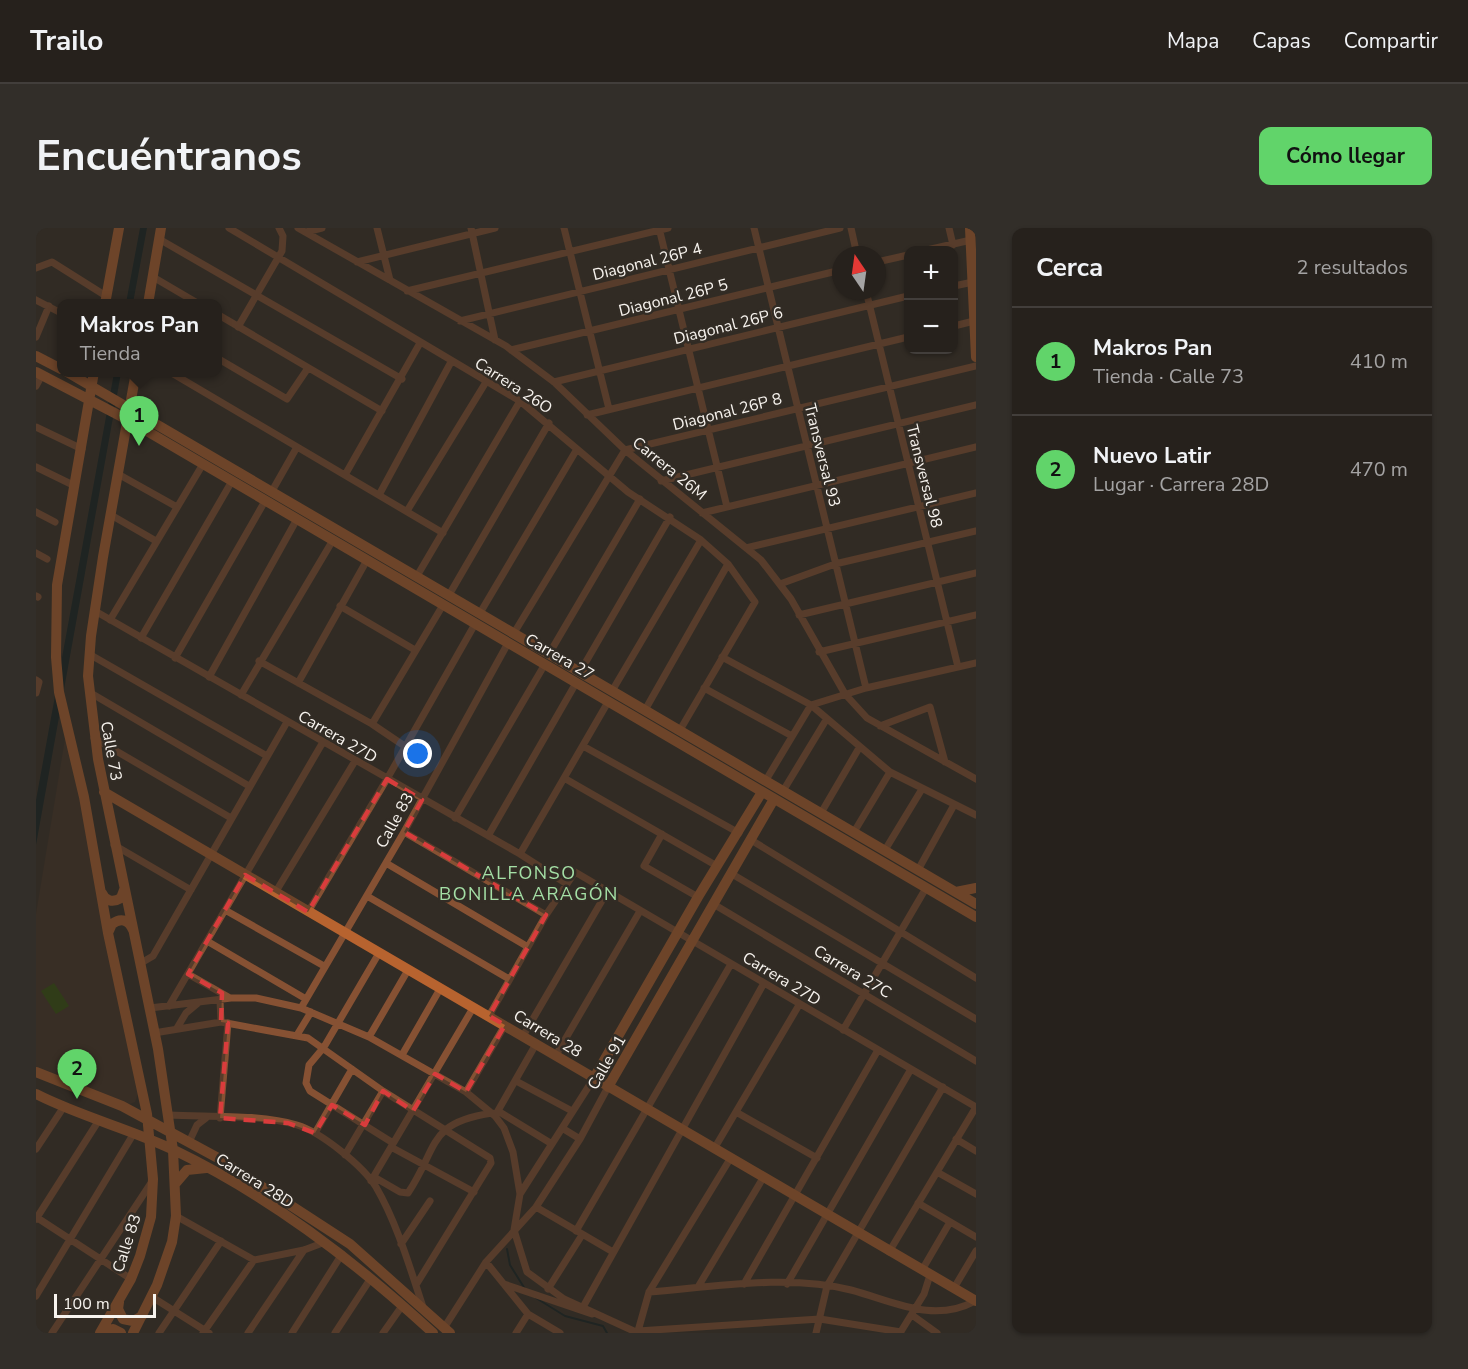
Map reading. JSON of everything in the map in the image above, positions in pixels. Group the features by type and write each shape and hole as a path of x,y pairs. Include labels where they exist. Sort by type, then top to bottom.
{"main road":[{"path":"106,299 118,228"},
{"path":"970,228 976,357"},
{"path":"149,299 160,233"},
{"path":"36,356 57,367"},
{"path":"39,374 128,420"},
{"path":"76,377 130,408"},
{"path":"93,377 57,585 56,647 63,709 84,797 108,933 148,1119"},
{"name":"Calle 73","path":"135,377 94,611 89,654 89,692 94,738 104,792 150,1008 171,1131"},
{"name":"Carrera 27","path":"130,408 417,576 475,624 511,638"},
{"name":"Carrera 27","path":"128,420 367,560 446,600 480,613 511,638 610,696 759,796 976,917"},
{"name":"Carrera 27","path":"610,696 645,710 976,904"},
{"name":"Carrera 28","path":"104,792 976,1301"},
{"name":"Calle 91","path":"594,1078 759,796"},
{"name":"Calle 91","path":"608,1087 772,803"},
{"path":"955,892 976,888"},
{"path":"101,892 107,899 115,901 123,896 124,890"},
{"path":"108,933 112,924 121,920 130,924 135,933"},
{"name":"Carrera 28D","path":"36,1071 148,1119 189,1142 350,1244 447,1330"},
{"name":"Carrera 28D","path":"36,1094 63,1108 134,1133 211,1170 342,1254 431,1332"},
{"name":"Calle 83","path":"100,1333 132,1279 149,1225 153,1179 148,1119"},
{"path":"133,1333 152,1297 168,1256 176,1216 171,1131"},
{"path":"175,1184 187,1170 199,1167 211,1170"},
{"path":"120,1299 118,1310 123,1319 133,1321 142,1316"},
{"path":"100,1333 113,1329 121,1333"}],"street":[{"name":"Carrera 26O","path":"228,228 279,256 451,362 520,401 549,423 608,475 701,540 728,564 755,602 722,657"},
{"path":"238,327 279,256 283,236 279,228"},
{"name":"Carrera 26M","path":"298,228 495,340 554,382 587,415 661,481 761,560 780,584 799,615 843,695 867,718 975,778"},
{"path":"306,232 322,228"},
{"path":"377,228 390,280"},
{"path":"357,262 471,231 495,228"},
{"path":"564,228 609,409"},
{"name":"Transversal 93","path":"754,228 866,688"},
{"name":"Diagonal 26P 4","path":"460,321 840,228"},
{"path":"851,228 855,246"},
{"path":"949,228 952,244"},
{"path":"407,291 662,229 727,507"},
{"path":"471,231 495,340"},
{"path":"160,233 257,295 402,379"},
{"path":"944,246 971,240"},
{"path":"886,260 904,256"},
{"path":"36,268 52,262 105,299"},
{"name":"Diagonal 26P 5","path":"511,350 832,272"},
{"path":"153,277 192,299"},
{"path":"958,285 973,282"},
{"name":"Diagonal 26P 6","path":"554,382 904,297"},
{"path":"36,300 57,311"},
{"name":"Transversal 98","path":"868,300 958,667"},
{"path":"36,337 49,306"},
{"path":"222,317 382,411"},
{"path":"958,325 974,321"},
{"path":"587,415 904,338"},
{"path":"345,475 402,379 420,343"},
{"path":"222,361 288,399 308,368"},
{"path":"378,495 451,362"},
{"name":"Diagonal 26P 8","path":"625,450 976,366"},
{"path":"36,386 39,374"},
{"path":"178,377 443,532"},
{"path":"407,511 486,382"},
{"path":"417,576 520,401"},
{"path":"661,481 976,405"},
{"path":"372,724 549,423"},
{"path":"36,427 82,449"},
{"path":"272,491 297,447"},
{"path":"702,513 976,447"},
{"path":"480,613 577,449"},
{"name":"Calle 83","path":"301,1008 404,832 511,638 625,450"},
{"path":"110,620 202,464"},
{"path":"36,467 75,486"},
{"path":"118,474 177,507"},
{"path":"141,638 232,481"},
{"path":"746,548 976,493"},
{"path":"456,818 640,499"},
{"path":"175,658 265,501"},
{"path":"36,512 55,522"},
{"path":"111,515 156,541"},
{"path":"488,836 670,517"},
{"path":"209,677 297,519"},
{"path":"780,584 835,564 976,531"},
{"path":"241,695 259,661 333,540"},
{"path":"520,854 701,540"},
{"path":"36,553 47,559"},
{"path":"298,683 367,560"},
{"path":"645,710 728,564"},
{"path":"799,615 976,573"},
{"path":"340,606 415,650"},
{"name":"Carrera 27D","path":"94,611 520,854 567,884 575,872 976,1107"},
{"path":"819,652 976,615"},
{"path":"308,912 387,780 475,624"},
{"path":"89,654 267,756"},
{"path":"680,730 722,657 812,705 826,720 890,772 976,815"},
{"path":"259,661 372,724 406,747"},
{"path":"766,780 812,705 866,688 976,663"},
{"path":"36,693 38,681"},
{"path":"704,688 792,736"},
{"path":"89,692 249,786"},
{"path":"879,726 930,707 945,762"},
{"path":"783,791 826,720"},
{"path":"141,963 151,957 287,722"},
{"path":"94,738 231,818"},
{"path":"169,1006 323,742"},
{"path":"583,746 739,833"},
{"path":"821,813 859,748"},
{"path":"275,893 355,761"},
{"path":"854,832 890,772"},
{"path":"564,778 717,866"},
{"path":"885,850 922,789"},
{"path":"918,870 954,805"},
{"path":"404,832 546,915"},
{"path":"662,834 644,866 698,897"},
{"path":"751,840 976,978"},
{"path":"114,845 191,890"},
{"path":"386,863 528,947"},
{"path":"732,874 976,1019"},
{"path":"489,1016 546,915 567,884"},
{"path":"843,1030 926,888"},
{"path":"523,1036 607,892"},
{"path":"367,896 509,979"},
{"name":"Carrera 27C","path":"715,905 863,996 976,1061"},
{"path":"225,910 324,966"},
{"path":"556,1055 640,911"},
{"path":"207,941 306,999"},
{"path":"379,953 324,1047 309,1065 306,1086 392,1145 474,1192"},
{"path":"548,1289 731,964"},
{"path":"369,1037 408,970"},
{"path":"188,974 231,998"},
{"path":"584,1307 680,1130 764,983"},
{"path":"402,1055 440,989"},
{"path":"150,1008 231,998 256,998 301,1008 369,1037 434,1076 466,1092 495,1113 552,1144"},
{"path":"220,999 224,1022 220,1118"},
{"path":"177,1028 186,1013 200,1002"},
{"path":"714,1149 800,1005"},
{"path":"373,1179 473,1008"},
{"path":"297,1035 311,1012"},
{"path":"154,1033 224,1022 312,1039 383,1091 414,1108 443,1130 492,1160 416,1285"},
{"path":"466,1092 505,1025"},
{"path":"169,1115 288,1123 315,1132 373,1179 406,1194 443,1130 463,1118 495,1113 536,1044"},
{"path":"744,1284 878,1050"},
{"path":"315,1132 352,1069"},
{"path":"787,1284 911,1069"},
{"name":"Calle 91","path":"520,1194 594,1078"},
{"path":"516,1081 572,1111"},
{"name":"Calle 91","path":"447,1330 486,1262 536,1207 580,1139 608,1087"},
{"path":"816,1333 827,1286 943,1087"},
{"path":"345,1155 383,1091"},
{"path":"889,1252 976,1107"},
{"path":"36,1149 63,1108"},
{"path":"736,1112 817,1158"},
{"path":"495,1113 504,1128 513,1152 520,1194 514,1230 524,1266 548,1289 638,1332 820,1318 900,1332 924,1294 926,1272 950,1222"},
{"path":"189,1142 197,1125 207,1117"},
{"path":"99,1120 36,1218 132,1279"},
{"path":"562,1128 580,1139"},
{"path":"36,1296 134,1133"},
{"path":"956,1140 976,1151"},
{"path":"638,1332 649,1292 730,1159"},
{"path":"937,1172 976,1194"},
{"path":"698,1287 763,1178"},
{"path":"52,1333 153,1179"},
{"path":"373,1179 401,1244 424,1310"},
{"path":"401,1244 430,1201"},
{"path":"918,1203 976,1237"},
{"path":"536,1207 613,1252"},
{"path":"176,1216 254,1260 304,1250 325,1242"},
{"path":"159,1333 221,1240"},
{"path":"248,1333 304,1250"},
{"path":"954,1288 976,1251"},
{"path":"292,1333 342,1254"},
{"path":"152,1297 206,1332 254,1260"},
{"path":"486,1262 528,1314 560,1333"},
{"path":"335,1333 371,1278"},
{"path":"504,1284 578,1311 609,1318"},
{"path":"649,1292 744,1284 787,1284 849,1289 913,1313 937,1333"},
{"path":"913,1313 952,1310 976,1301"},
{"path":"383,1333 402,1306"},
{"path":"516,1333 528,1314"}],"highlighted area":[{"path":"387,779 422,800 404,832 546,915 489,1016 505,1025 466,1092 435,1074 413,1111 383,1091 365,1125 332,1105 315,1133 288,1123 220,1118 228,1023 221,1022 222,993 188,974 245,875 308,912"}],"shaded area":[{"path":"140,228 147,228 134,299 127,299"},
{"path":"113,377 120,377 36,845 36,800"},
{"path":"67,727 139,1091 135,1102 127,1105 36,1072 36,914"}],"green space":[{"path":"54,983 69,1006 56,1014 41,991"}],"waterway":[{"path":"507,1249 510,1265 525,1289"},
{"path":"536,1298 565,1316 603,1326 607,1333"}],"place":[{"name":"Makros Pan","path":"139,446"},
{"name":"Nuevo Latir","path":"77,1099"}],"district":[{"name":"ALFONSO BONILLA ARAGÓN","path":"529,883"}]}
